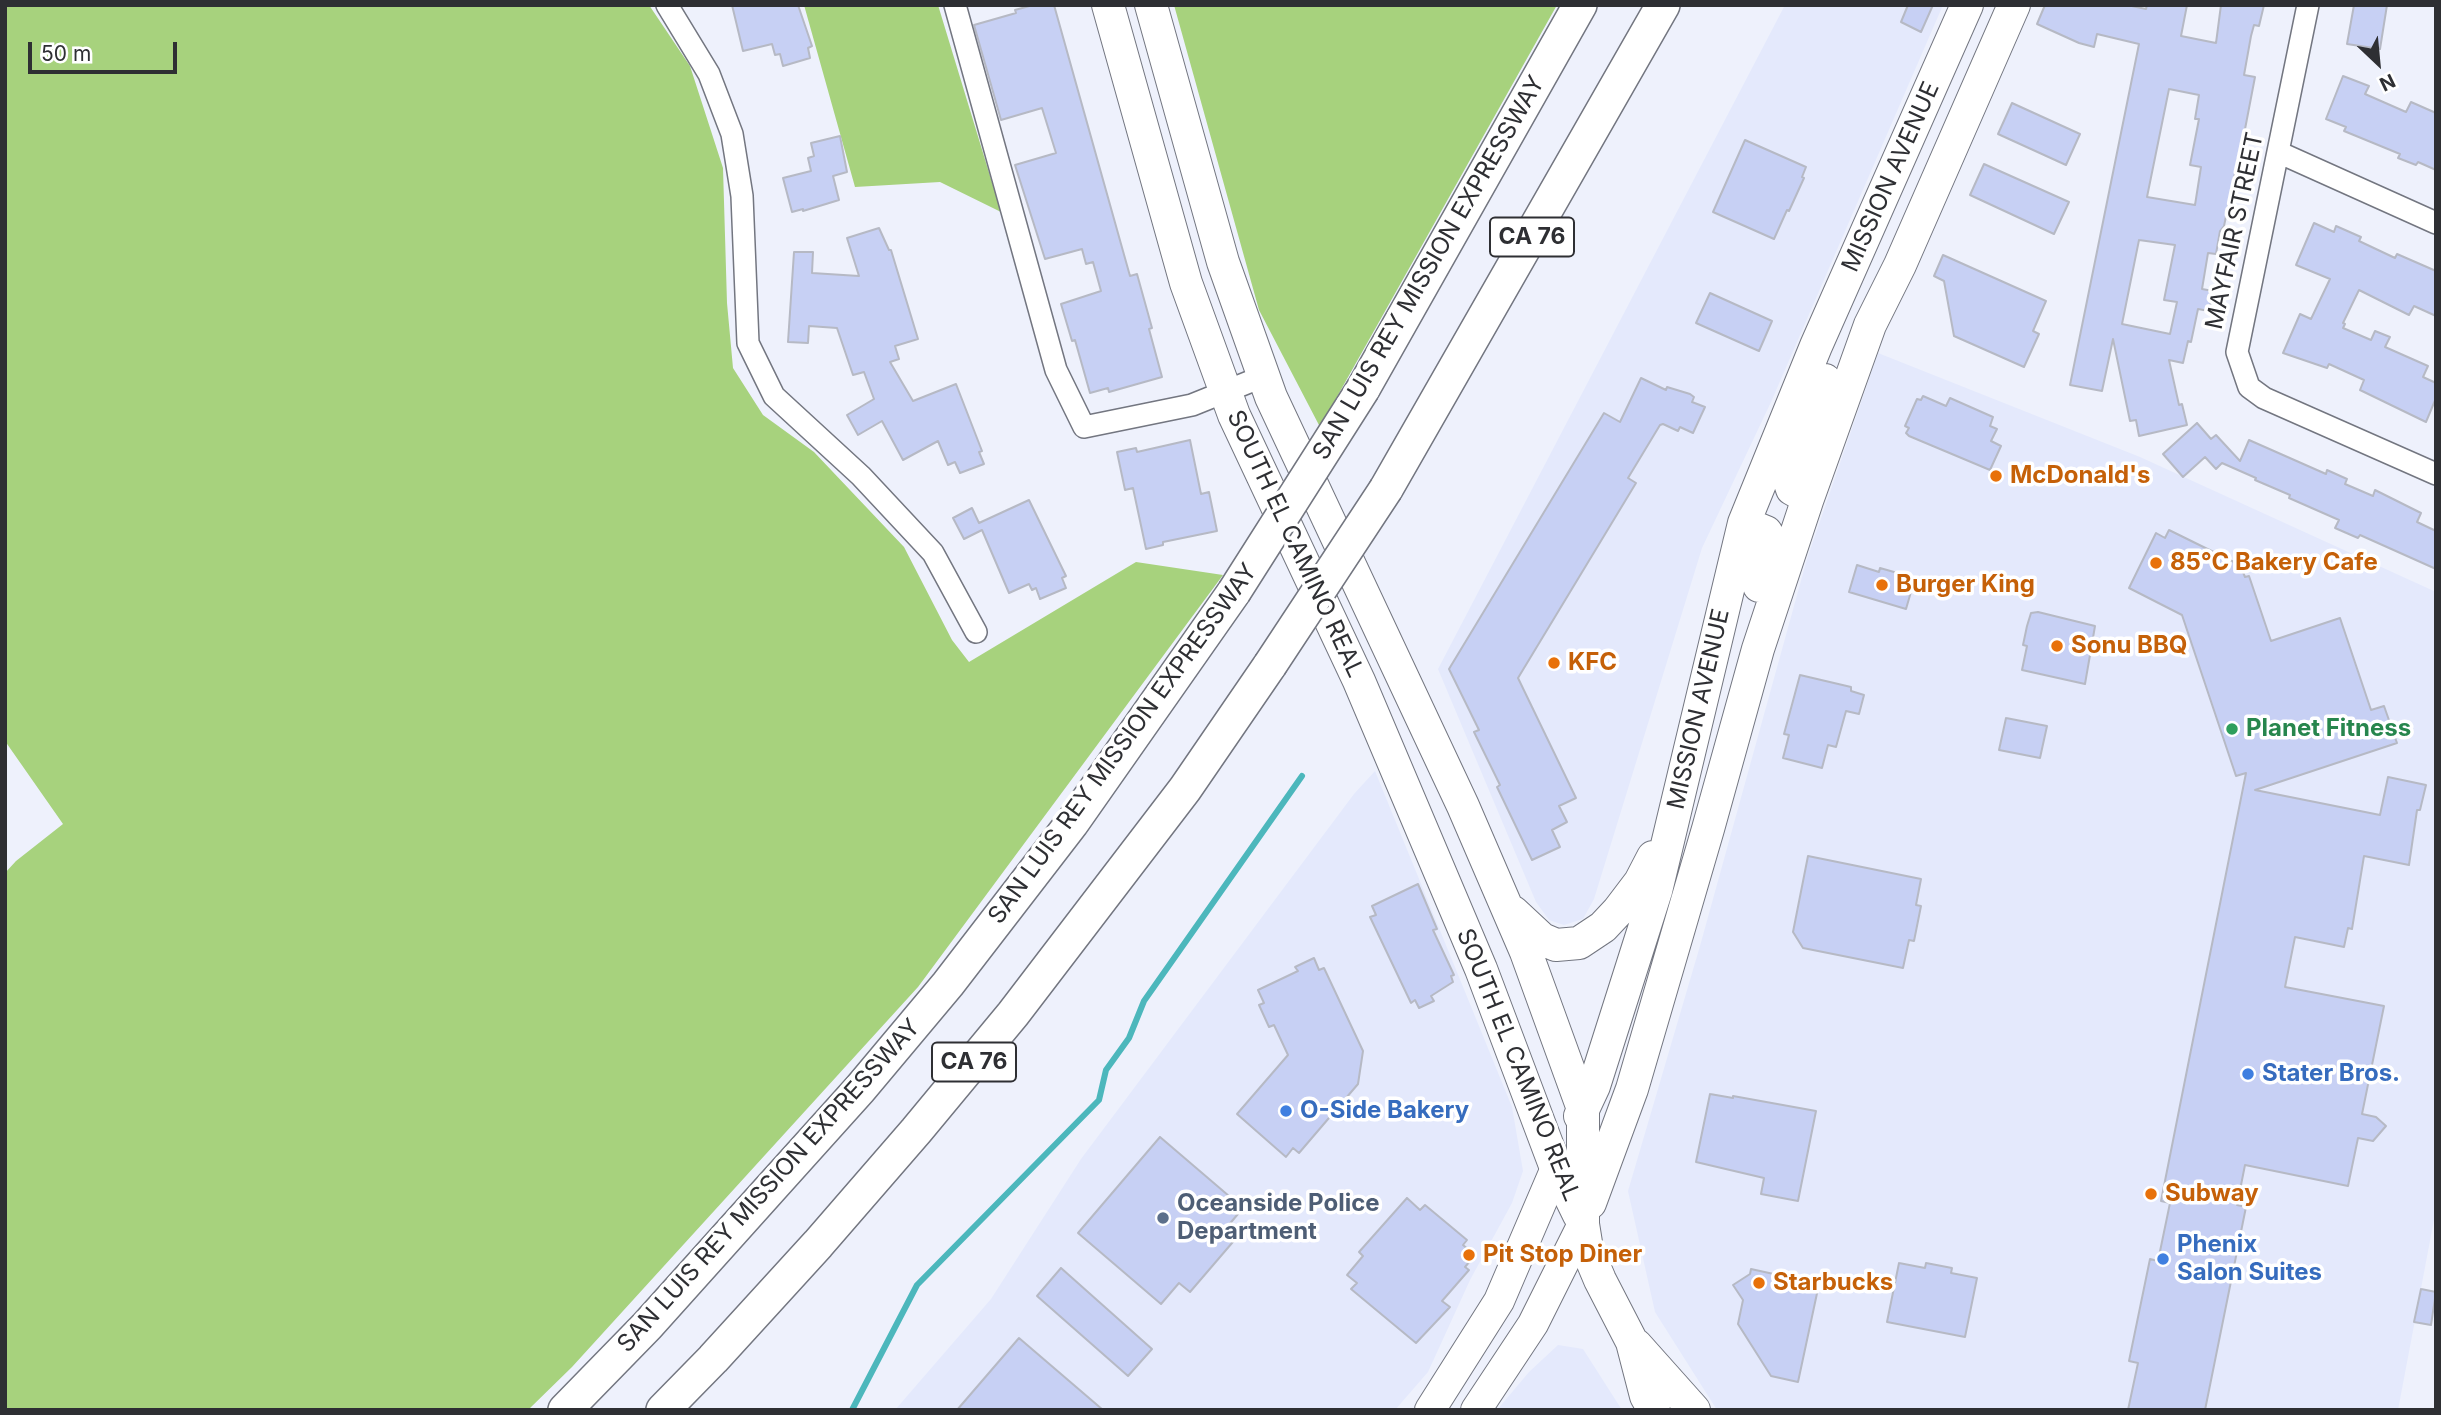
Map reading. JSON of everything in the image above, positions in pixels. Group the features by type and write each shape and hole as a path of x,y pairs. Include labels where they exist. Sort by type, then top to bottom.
{"highway":[{"name":"SAN LUIS REY MISSION EXPRESSWAY","path":"565,1410 647,1326 860,1089 948,984 1072,823 1234,592 1363,389 1580,5"},
{"name":"CA 76","path":"663,1410 818,1244 916,1130 1013,1014 1185,789 1386,489 1663,5"}],"main road":[{"name":"SOUTH EL CAMINO REAL","path":"1108,5 1186,283 1234,415 1359,681 1481,969 1556,1168 1583,1224"},
{"name":"SOUTH EL CAMINO REAL","path":"1151,5 1223,262 1276,407 1458,796 1525,952 1583,1109 1583,1224"},
{"name":"MISSION AVENUE","path":"1430,1410 1499,1301 1594,1086 1656,891 1744,523 1816,346 1967,5"},
{"name":"MISSION AVENUE","path":"1476,1410 1534,1324 1583,1224 1632,1089 1717,800 1758,649 1808,498 1870,325 1900,265 2014,5"},
{"path":"1950,44 1962,73 1951,112 1960,128"},
{"path":"1921,110 1934,131 1920,171 1931,192"},
{"path":"1808,498 1792,489 1788,477 1827,375 1816,346"},
{"path":"1744,523 1766,532 1770,540 1770,549 1747,626 1758,649"},
{"path":"1707,676 1720,696 1701,785 1717,800"},
{"path":"1505,906 1542,939 1556,945 1579,943 1602,927 1618,911 1640,882 1674,816"},
{"path":"1583,1224 1587,1249 1595,1272 1632,1342 1646,1396 1654,1410"},
{"path":"1632,1342 1694,1410"}],"street":[{"path":"667,5 709,74 732,134 743,196 748,343 758,365 774,396 861,476 933,553 976,632"},
{"path":"955,5 1056,370 1084,427 1192,405 1226,394 1264,376"},
{"name":"MAYFAIR STREET","path":"2308,5 2237,352 2249,387 2264,398 2436,474"},
{"path":"2278,152 2436,223"}],"shaded area":[{"path":"1785,5 1943,5 1771,402 1702,548 1594,899 1583,919 1564,925 1549,920 1536,902 1438,669"},
{"path":"1878,353 2140,457 2436,592 2436,1209 2398,1410 1717,1410 1655,1312 1628,1191 1700,946 1807,559"},
{"path":"1375,771 1512,1107 1523,1171 1512,1203 1470,1280 1428,1372 1395,1410 895,1410 991,1299 1081,1159 1354,794"},
{"path":"1558,1345 1583,1349 1622,1410 1497,1410 1529,1372"}],"green space":[{"path":"5,5 649,5 690,66 723,168 727,303 733,368 763,415 814,452 904,547 952,640 969,662 1136,562 1223,575 918,987 572,1367 528,1410 5,1410 5,873 63,824 5,741"},
{"path":"804,5 938,5 1001,212 940,182 855,187"},
{"path":"1174,5 1557,5 1320,427 1259,310"}],"building":[{"path":"732,5 798,5 812,46 808,48 810,58 783,66 780,54 775,55 772,44 743,51"},
{"path":"1033,5 1054,5 1130,276 1137,274 1162,377 1109,392 1108,388 1090,393 1075,340 1072,341 1061,304 1101,291 1093,262 1086,264 1082,249 1045,259 1015,165 1056,153 1042,108 1001,120 974,25 1016,13 1015,10"},
{"path":"1908,5 1933,5 1921,32 1901,22"},
{"path":"2045,5 2127,5 2146,9 2147,5 2187,5 2181,36 2216,43 2221,5 2264,5 2259,26 2254,25 2251,36 2244,75 2255,77 2224,226 2220,231 2216,254 2208,253 2202,289 2213,291 2209,311 2198,309 2183,363 2169,360 2179,405 2182,404 2187,425 2139,436 2136,420 2130,421 2113,339 2102,391 2070,385 2139,44 2097,34 2094,47 2037,24","holes":["2169,89 2199,95 2195,119 2199,119 2190,165 2201,167 2195,205 2147,197","2139,240 2175,245 2164,300 2177,302 2170,334 2122,324"]},
{"path":"2354,5 2387,5 2380,49 2347,44"},
{"path":"2343,76 2369,86 2365,94 2406,112 2411,102 2436,113 2436,170 2418,162 2416,165 2398,158 2400,154 2344,131 2346,127 2326,119"},
{"path":"2012,103 2080,134 2066,165 1998,134"},
{"path":"840,136 847,172 833,176 839,200 792,212 783,178 811,171 808,158 814,156 811,143"},
{"path":"1745,140 1806,167 1802,177 1804,178 1774,239 1713,212"},
{"path":"1984,164 2069,202 2054,234 1970,195"},
{"path":"2314,223 2334,232 2336,226 2361,237 2359,241 2395,258 2397,254 2436,271 2436,316 2414,306 2409,315 2359,290 2343,323 2343,328 2371,340 2375,331 2390,337 2385,347 2428,366 2423,377 2436,383 2436,398 2426,422 2360,390 2364,380 2329,364 2327,368 2283,353 2300,314 2311,319 2330,279 2296,265"},
{"path":"879,228 891,250 918,339 895,346 899,359 890,362 913,401 956,384 982,451 979,452 984,464 960,473 955,462 948,465 938,441 903,460 882,421 858,435 847,415 874,399 864,372 853,375 837,328 809,326 808,343 788,342 794,252 813,252 812,273 859,276 847,238"},
{"path":"1943,255 2046,301 2033,331 2039,334 2024,367 1954,336 1944,281 1934,276"},
{"path":"1710,293 1772,321 1759,351 1696,323"},
{"path":"1641,378 1666,390 1667,387 1690,394 1694,397 1692,402 1705,407 1693,433 1680,427 1678,431 1660,425 1628,478 1636,483 1518,678 1576,798 1559,806 1567,822 1552,830 1560,847 1532,860 1474,732 1479,730 1449,669 1604,413 1620,422"},
{"path":"1923,396 1946,406 1950,398 1993,417 1990,426 1997,429 1991,441 2001,446 1990,470 1906,433 1909,428 1905,426 1917,399 1921,400"},
{"path":"2197,423 2211,439 2216,435 2240,461 2249,440 2326,474 2327,470 2347,479 2345,484 2373,496 2375,490 2421,513 2417,522 2436,531 2436,569 2360,535 2358,538 2335,528 2339,520 2289,498 2290,495 2222,463 2216,469 2205,457 2183,477 2163,454"},
{"path":"1190,440 1201,494 1209,492 1217,531 1163,542 1163,545 1146,549 1133,488 1125,490 1117,452 1136,448 1137,452"},
{"path":"1029,500 1066,576 1062,578 1066,588 1040,599 1036,588 1032,590 1029,584 1009,593 982,530 964,539 953,518 972,508 979,523"},
{"path":"2169,530 2240,565 2245,577 2249,576 2271,641 2340,618 2371,710 2384,706 2397,743 2255,790 2380,815 2388,777 2426,785 2420,810 2417,810 2409,865 2364,856 2352,929 2348,928 2344,947 2295,937 2285,987 2384,1006 2362,1114 2376,1117 2386,1126 2373,1141 2358,1138 2348,1186 2245,1165 2237,1205 2246,1207 2205,1410 2128,1410 2138,1363 2129,1361 2150,1259 2158,1261 2170,1203 2161,1201 2246,773 2236,776 2182,615 2129,588 2156,533 2165,538"},
{"name":"Burger King","path":"1857,565 1879,572 1880,568 1915,578 1906,609 1849,592"},
{"path":"2038,612 2095,626 2085,684 2022,670 2027,646 2023,645 2027,626 2031,613"},
{"path":"1800,675 1851,687 1851,691 1864,695 1859,714 1846,711 1836,747 1828,745 1822,768 1783,758 1789,735 1784,734"},
{"path":"2006,718 2047,726 2040,758 1999,750"},
{"path":"1808,856 1921,879 1916,905 1921,906 1914,941 1909,940 1903,968 1803,948 1793,932"},
{"path":"1418,884 1437,929 1433,930 1454,975 1451,976 1453,982 1431,996 1434,1001 1419,1008 1415,1000 1411,1003 1370,917 1376,915 1372,906"},
{"path":"1314,958 1319,970 1324,968 1363,1051 1358,1084 1299,1153 1293,1148 1286,1157 1237,1114 1288,1055 1274,1025 1269,1027 1259,1005 1264,1003 1258,990 1298,971 1295,967"},
{"path":"1710,1094 1816,1111 1798,1201 1761,1194 1764,1178 1696,1162"},
{"name":"Oceanside Police Department","path":"1160,1137 1243,1208 1227,1227 1238,1236 1190,1292 1179,1283 1161,1304 1078,1233"},
{"path":"1407,1198 1420,1210 1425,1205 1467,1240 1463,1245 1475,1255 1465,1267 1469,1270 1442,1301 1450,1307 1416,1343 1351,1289 1357,1283 1347,1275 1363,1256 1359,1252"},
{"path":"1899,1263 1925,1268 1926,1263 1952,1268 1951,1273 1977,1278 1965,1337 1887,1322"},
{"path":"1061,1268 1152,1349 1128,1376 1037,1296"},
{"path":"1751,1269 1819,1284 1798,1382 1771,1376 1738,1324 1743,1300 1733,1285 1750,1274"},
{"path":"2421,1289 2436,1292 2431,1325 2414,1322"},
{"path":"1019,1338 1103,1410 957,1410"}],"waterway":[{"path":"852,1410 917,1285 1099,1100 1106,1070 1129,1038 1144,1001 1302,776"}],"place":[{"name":"McDonald's","path":"1996,476"},
{"name":"85°C Bakery Cafe","path":"2156,563"},
{"name":"Burger King","path":"1882,585"},
{"name":"Sonu BBQ","path":"2057,646"},
{"name":"KFC","path":"1554,663"},
{"name":"Planet Fitness","path":"2232,729"},
{"name":"Stater Bros.","path":"2248,1074"},
{"name":"O-Side Bakery","path":"1286,1111"},
{"name":"Subway","path":"2151,1194"},
{"name":"Oceanside Police Department","path":"1163,1218"},
{"name":"Pit Stop Diner","path":"1469,1255"},
{"name":"Phenix Salon Suites","path":"2163,1259"},
{"name":"Starbucks","path":"1759,1283"}]}
